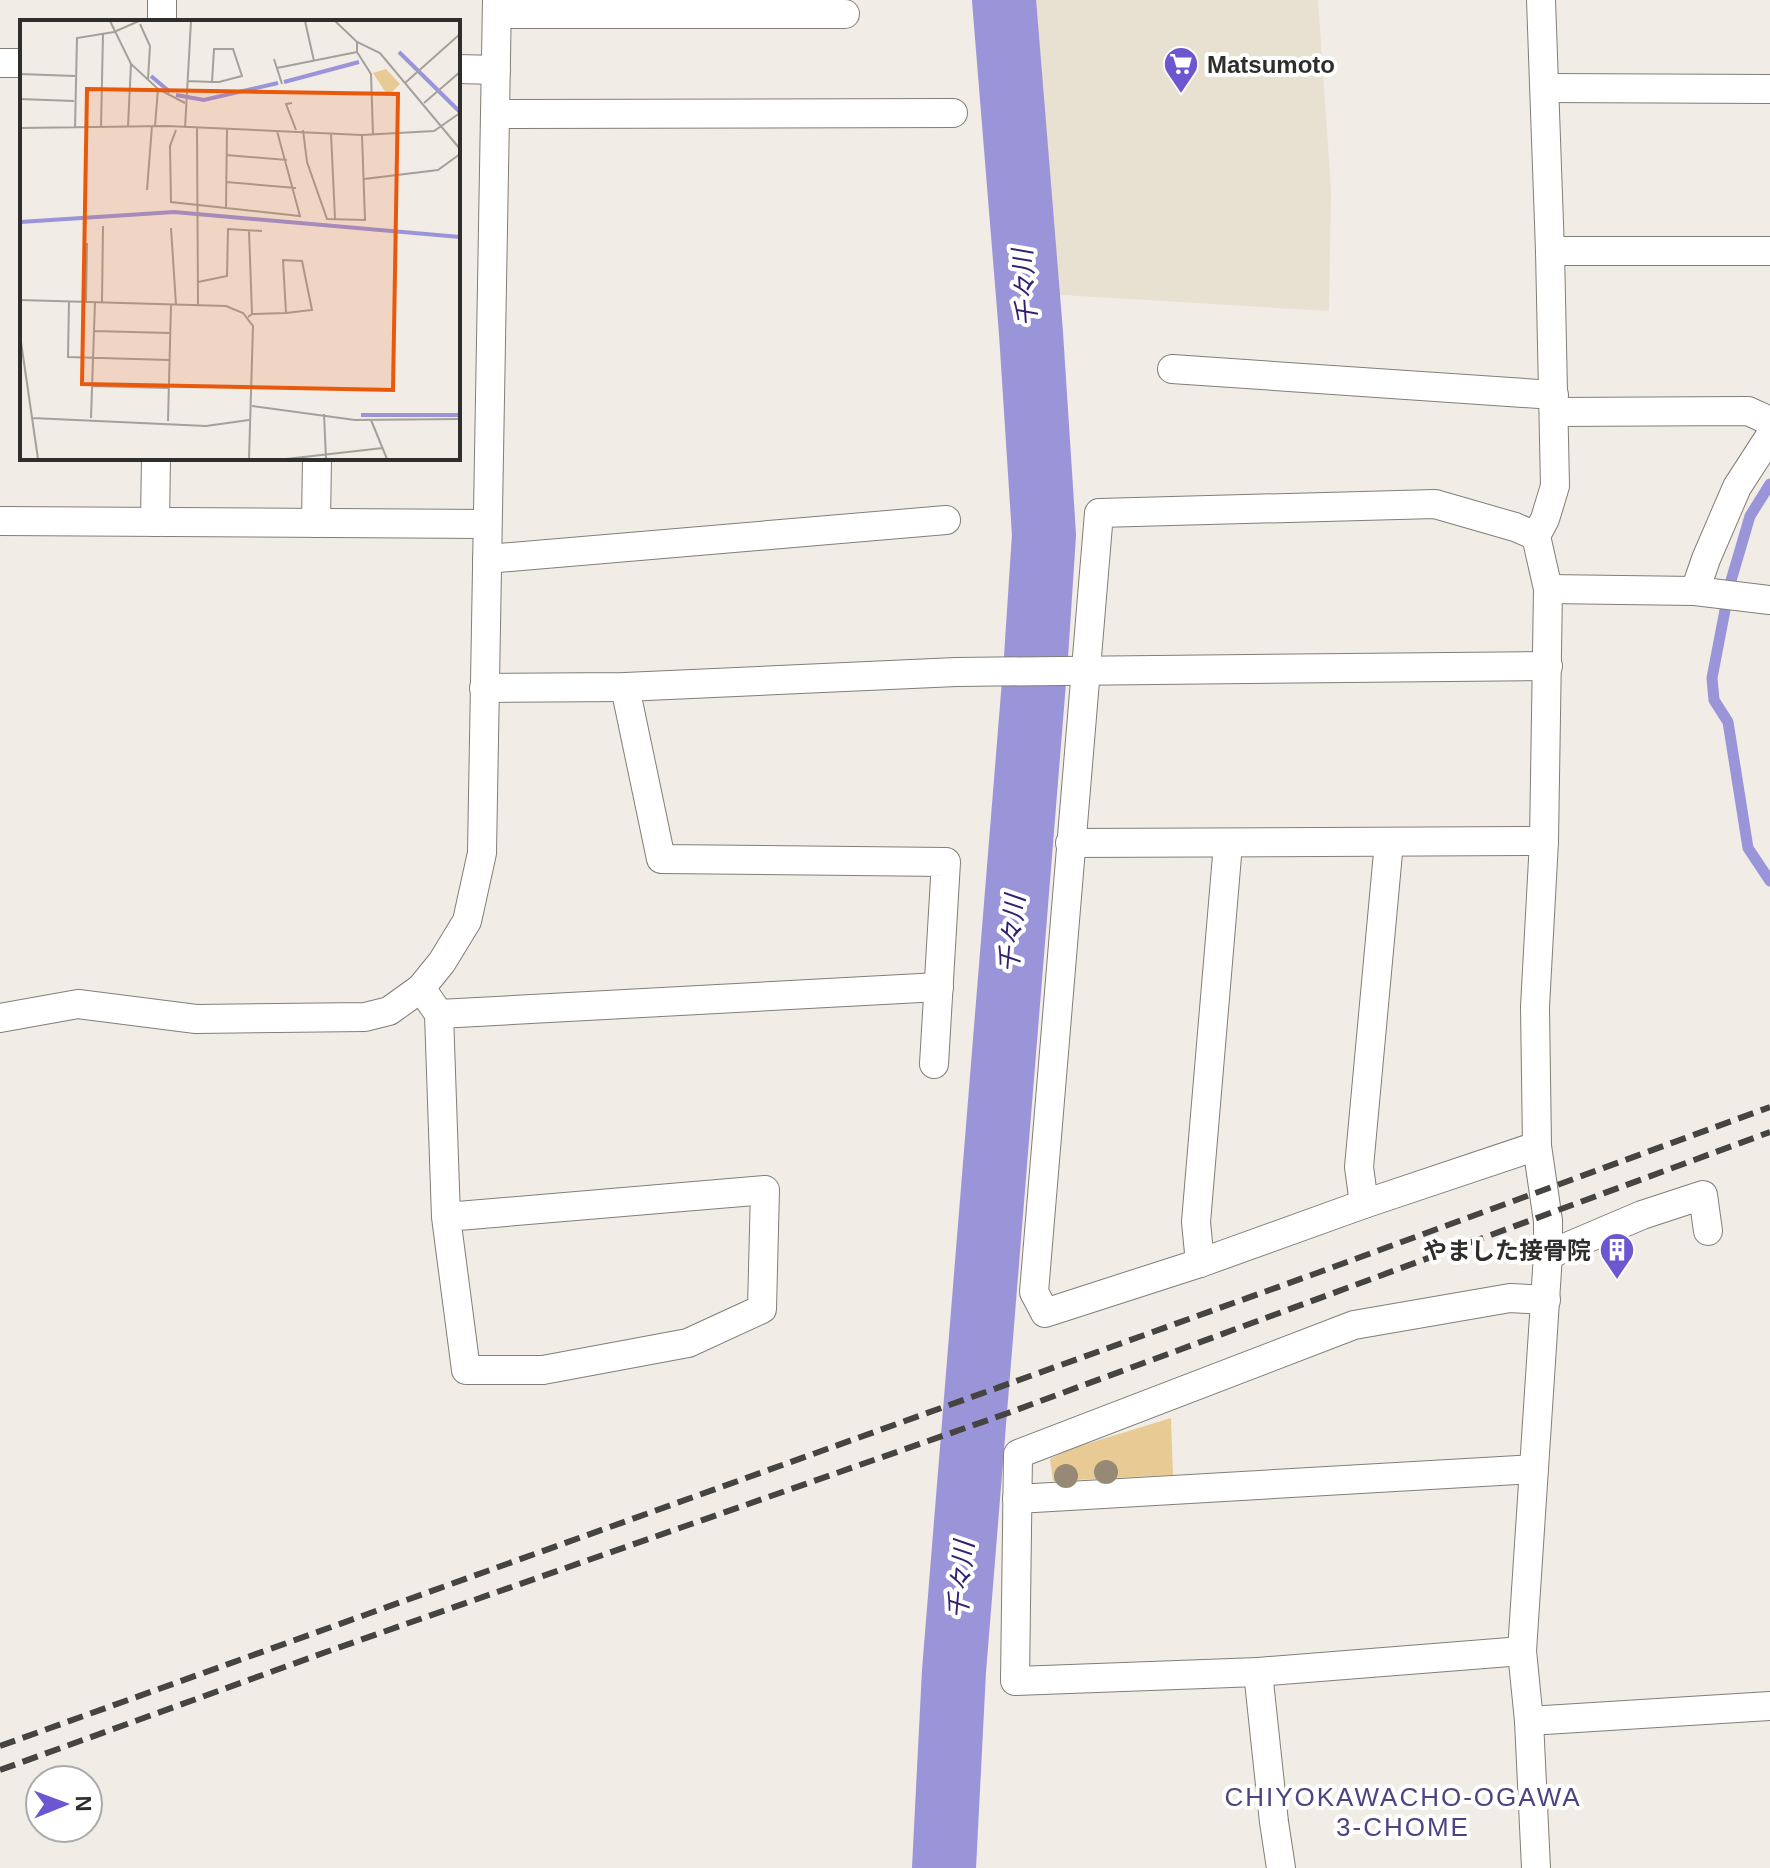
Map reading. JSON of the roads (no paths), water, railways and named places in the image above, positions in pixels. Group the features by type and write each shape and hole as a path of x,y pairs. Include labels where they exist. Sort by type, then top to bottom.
{"street":[{"path":"1536,1868 1529,1721 1522,1651 1548,1255 1548,1221 1537,1146 1535,1007 1544,841 1548,589 1536,536 1555,486 1541,0"},
{"path":"0,1018 78,1004 196,1019 365,1017 389,1011 421,988 442,962 467,921 482,853 497,7 845,14"},
{"path":"460,69 496,70"},
{"path":"1545,88 1770,89"},
{"path":"496,114 953,113"},
{"path":"1550,251 1770,251"},
{"path":"1172,369 1554,404 1748,411 1770,421"},
{"path":"1695,591 1737,487 1770,436"},
{"path":"155,522 156,460"},
{"path":"316,523 317,460"},
{"path":"1536,536 1435,504 1099,513 1075,671 1070,843 1034,1292 1045,1313 1200,1263 1537,1146"},
{"path":"487,559 946,520"},
{"path":"0,521 487,524"},
{"path":"1548,589 1695,591 1770,600"},
{"path":"484,688 625,687 956,672 1548,666"},
{"path":"625,687 661,859 946,862 934,1064"},
{"path":"1070,843 1544,841"},
{"path":"1364,1204 1359,1167 1389,842"},
{"path":"1200,1263 1196,1222 1228,844"},
{"path":"439,1014 939,987"},
{"path":"421,988 439,1014 446,1217 466,1370 543,1370 688,1343 762,1309 765,1190 446,1217"},
{"path":"1548,1255 1642,1215 1703,1195 1708,1231"},
{"path":"1522,1651 1258,1672 1015,1681 1018,1454 1354,1325 1510,1298 1546,1300"},
{"path":"1017,1499 1534,1469"},
{"path":"1258,1672 1281,1868"},
{"path":"1529,1721 1770,1706"}],"waterway":[{"name":"千々川","path":"944,1868 954,1671 1044,535 1004,0"},
{"path":"1770,484 1750,516 1730,584 1712,678 1714,700 1728,722 1748,848 1770,881"}],"railway":[{"path":"0,1746 1770,1107"},
{"path":"0,1770 1008,1413 1770,1132"}],"place":[{"name":"Matsumoto","path":"1181,95"},
{"name":"やました接骨院","path":"1617,1281"}],"district":[{"name":"CHIYOKAWACHO-OGAWA 3-CHOME","path":"1403,1812"}]}
